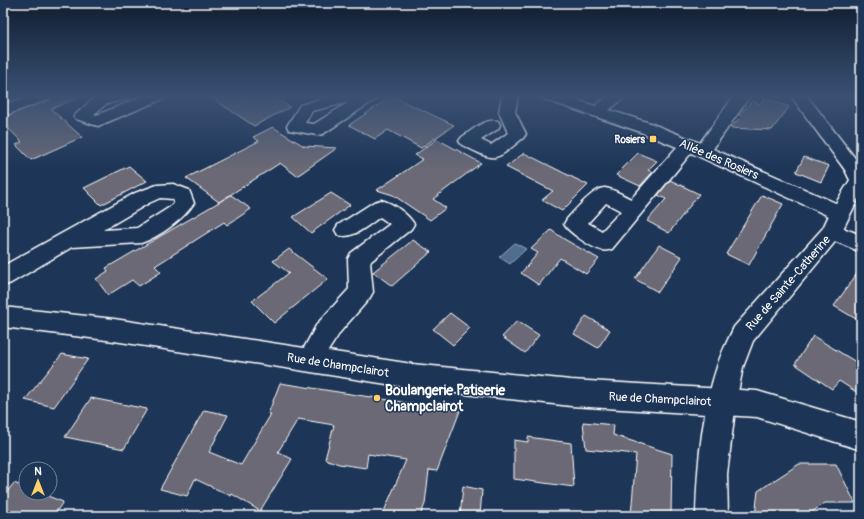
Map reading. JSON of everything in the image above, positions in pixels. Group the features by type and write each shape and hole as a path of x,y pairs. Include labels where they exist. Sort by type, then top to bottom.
{"street":[{"path":"299,120 295,126 317,130 332,120"},
{"path":"492,125 468,141 493,153 517,134 511,120"},
{"name":"Allée des Rosiers","path":"622,120 695,148 836,222 861,244"},
{"path":"634,209 695,148 720,120"},
{"name":"Rue de Sainte-Catherine","path":"712,516 712,474 722,402 730,368 743,335 836,222 859,180 858,169 819,120"},
{"path":"3,277 67,240 142,198 157,192 173,191 182,194 184,203 177,212 141,235 67,240"},
{"path":"311,361 316,345 330,325 361,292 359,259 404,224 381,207 345,230"},
{"name":"Rue de Champclairot","path":"3,317 114,330 412,376 571,393 697,402 757,404 861,436"}],"water":[{"path":"515,243 526,249 510,264 499,257"}],"building":[{"path":"3,120 63,120 82,137 31,160 16,145 22,142 3,123"},
{"path":"245,120 265,120 254,126"},
{"path":"356,120 444,120 454,125 421,148 388,130 375,139 349,125"},
{"path":"738,120 779,120 772,130 730,128"},
{"path":"273,127 304,146 337,148 297,176 280,163 219,202 186,178 259,141 253,137"},
{"path":"437,139 481,163 433,199 446,208 430,220 393,195 377,190 423,159 415,155"},
{"path":"524,153 588,185 562,211 542,200 553,191 506,167"},
{"path":"638,153 657,161 648,170 653,172 640,186 616,175"},
{"path":"804,157 829,166 821,182 796,172"},
{"path":"129,166 147,181 101,205 84,188"},
{"path":"670,180 699,194 669,233 647,221 666,199 658,195"},
{"path":"331,193 350,205 311,233 293,217"},
{"path":"231,195 251,209 227,225 224,222 155,266 161,272 139,286 132,280 108,295 96,279 108,271 106,268"},
{"path":"762,195 783,204 749,265 726,254"},
{"path":"551,230 599,259 586,274 560,258 539,285 521,273 538,253 531,249"},
{"path":"413,240 431,252 392,286 373,272"},
{"path":"659,245 682,257 658,292 635,279"},
{"path":"289,249 328,279 274,323 252,301 289,273 273,261"},
{"path":"861,268 861,322 834,306"},
{"path":"450,313 470,328 453,345 433,329"},
{"path":"586,316 610,330 598,348 574,334"},
{"path":"517,321 539,335 525,353 502,337"},
{"path":"813,336 861,365 861,395 839,381 832,389 795,364"},
{"path":"62,354 88,359 54,407 25,400"},
{"path":"280,383 460,411 437,471 429,470 425,504 420,516 382,516 406,460 368,454 366,468 339,464 325,459 334,425 298,419 278,452 292,459 260,511 232,494 231,496 195,479 187,496 160,489 204,410 228,415 209,452 241,465 271,414 268,414"},
{"path":"91,398 147,409 124,449 65,437"},
{"path":"583,422 614,425 613,435 672,454 671,516 631,516 636,454 586,449"},
{"path":"528,437 571,443 574,487 514,479 514,440 528,442"},
{"path":"799,464 836,464 855,503 825,503 806,516 755,516 758,491"},
{"path":"14,483 18,485 18,501 58,500 63,502 53,516 3,516 3,497"},
{"path":"463,486 482,490 480,516 460,516"}],"place":[{"name":"Rosiers","path":"653,139"},
{"name":"Boulangerie Patiserie Champclairot","path":"377,398"}]}
